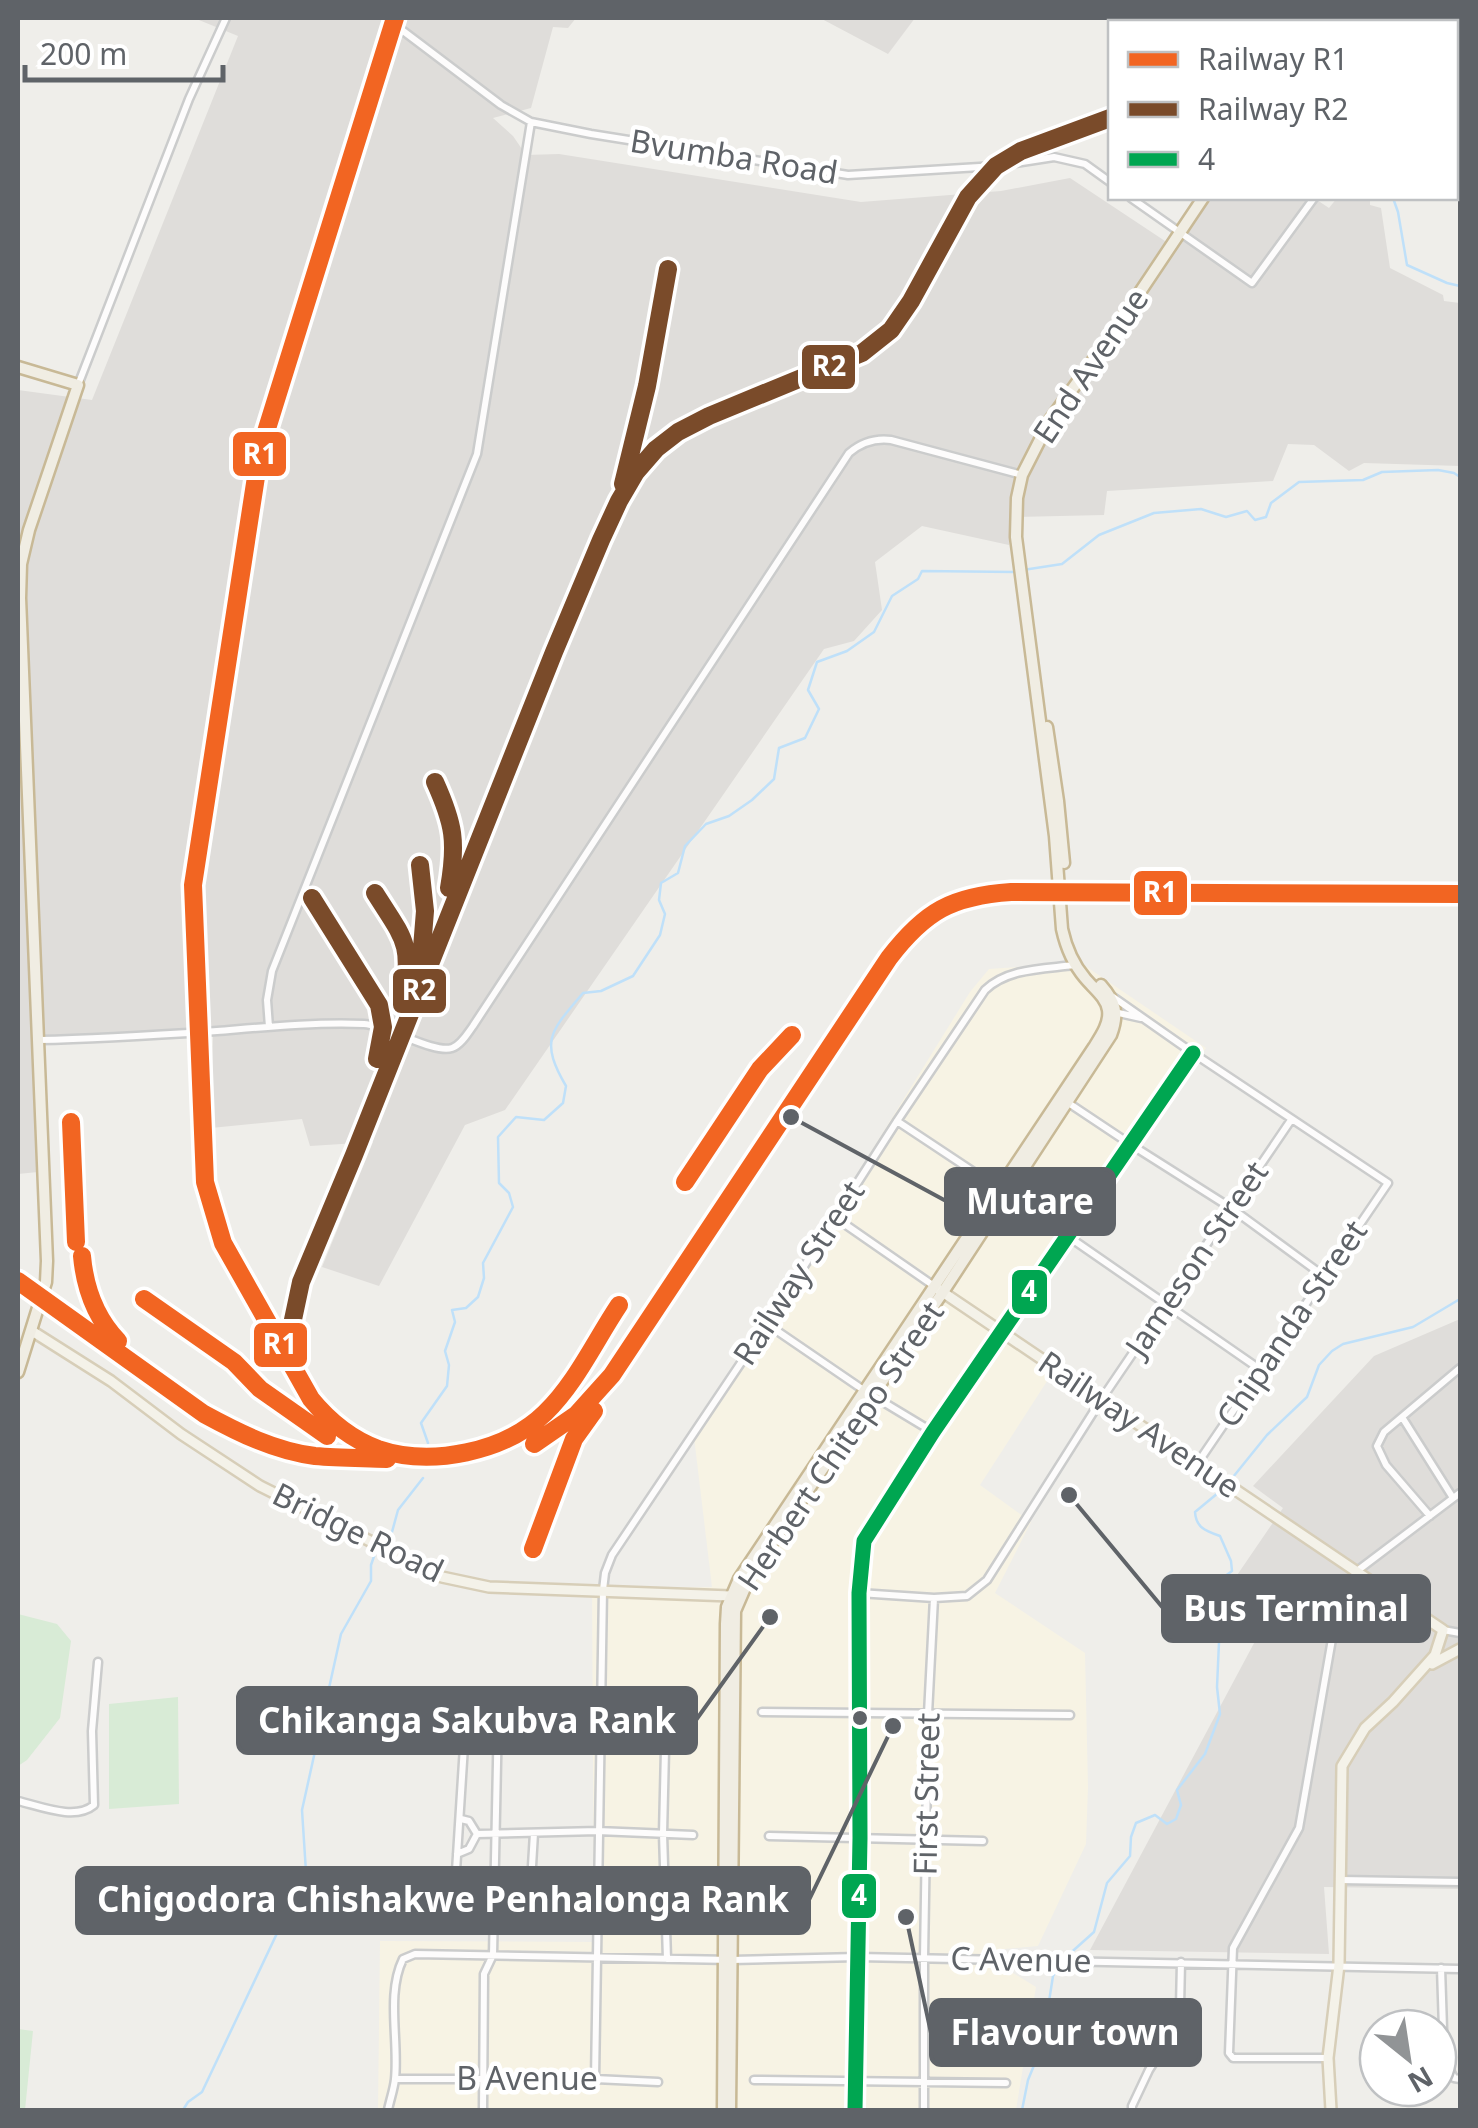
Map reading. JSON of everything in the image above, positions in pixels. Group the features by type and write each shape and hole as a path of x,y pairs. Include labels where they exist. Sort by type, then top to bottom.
{"highway":[{"name":"End Avenue","path":"1113,1012 1076,965 1062,929 1057,858 1015,517 1022,475 1050,420 1202,200"},
{"path":"18,368 78,384 29,530 20,581 47,1246 46,1282 18,1372"},
{"name":"End Avenue","path":"1026,607 1058,801 1068,930 1077,955 1108,994 1113,1012"},
{"name":"Herbert Chitepo Street","path":"1003,1192 1111,1035 1113,1012"},
{"name":"Herbert Chitepo Street","path":"726,2110 727,1607 740,1580 1003,1192 1113,1012"},
{"name":"Herbert Chitepo Street","path":"727,1960 734,1611 751,1574 869,1393"}],"main road":[{"name":"Railway Avenue","path":"939,1289 1444,1630"},
{"name":"Bridge Road","path":"32,1331 111,1381 181,1434 260,1486 442,1576 489,1587 731,1596"},
{"path":"1331,2110 1328,2058 1339,1965 1342,1766 1364,1728 1436,1655 1444,1630"},
{"path":"1424,1668 1460,1649"}],"street":[{"path":"78,384 189,99 226,18"},
{"name":"Bvumba Road","path":"386,18 531,122 848,175 996,166 1054,157 1085,164 1108,181"},
{"path":"268,1027 272,971 477,454 531,122"},
{"path":"1134,200 1252,283 1313,200"},
{"path":"40,1040 327,1022 376,1025 444,1048 458,1044 474,1026 849,453 864,443 891,440 1022,475"},
{"name":"Railway Street","path":"596,2079 603,1590 612,1556 985,990 1007,975 1076,965"},
{"name":"End Avenue","path":"1108,994 1388,1183"},
{"name":"End Avenue","path":"1113,1012 1147,1019"},
{"path":"854,2110 860,1838 859,1593 864,1542 933,1432 1193,1053"},
{"path":"1067,1102 1231,1208 1325,1276"},
{"name":"Jameson Street","path":"934,1598 968,1596 987,1580 1101,1400 1291,1120"},
{"path":"897,1121 1261,1370"},
{"name":"Chipanda Street","path":"1196,1465 1388,1183"},
{"name":"Railway Avenue","path":"836,1218 939,1289"},
{"path":"767,1324 933,1432"},
{"path":"1430,1516 1386,1464 1377,1446 1384,1432 1460,1368"},
{"path":"1328,2058 1233,2058 1228,2044 1233,1948 1299,1828 1338,1599 1356,1571 1457,1496 1402,1417"},
{"path":"859,1593 934,1598"},
{"name":"First Street","path":"924,2110 928,1714 934,1598"},
{"path":"1444,1630 1460,1633"},
{"path":"18,1800 80,1813 94,1805 92,1730 98,1662"},
{"path":"483,2110 484,1974 493,1955 498,1714 503,1708 689,1710"},
{"path":"666,1708 663,1834 667,1959"},
{"path":"762,1712 1070,1715"},
{"path":"453,1918 464,1746"},
{"path":"461,1819 469,1821 478,1834"},
{"path":"532,1866 534,1833"},
{"path":"478,1834 693,1835"},
{"path":"457,1854 469,1849 478,1834"},
{"path":"769,1836 983,1840"},
{"path":"1340,1880 1460,1882"},
{"name":"C Avenue","path":"395,2080 398,1968 403,1958 415,1954 1460,1968"},
{"path":"1132,2110 1149,2070 1175,2030 1181,1962"},
{"path":"1441,1968 1444,2060 1454,2078 1460,2079"},
{"path":"388,2110 395,2080"},
{"name":"B Avenue","path":"395,2080 658,2082"},
{"path":"754,2080 1006,2083"}],"shaded area":[{"path":"194,18 576,18 568,28 553,27 531,108 493,118 526,155 559,154 861,202 1001,191 1070,178 1168,243 1201,200 1317,200 1329,208 1335,200 1370,200 1370,205 1381,208 1390,268 1443,295 1444,301 1460,303 1460,466 1364,463 1349,471 1314,445 1288,444 1273,481 1107,491 1104,515 1013,517 1009,545 922,526 875,562 882,610 854,641 824,649 505,1110 465,1125 379,1286 322,1267 373,1142 310,1146 302,1119 211,1128 213,1034 37,1042 38,1172 18,1174 18,390 92,400 238,36"},
{"path":"820,18 915,18 888,54"},
{"path":"1081,963 1206,1048 998,1337 1051,1375 980,1485 1031,1522 995,1593 1085,1653 1086,1844 1038,1946 1004,1949 1008,1970 1036,1987 1016,2110 378,2110 380,1941 594,1942 592,1589 712,1587 694,1437 970,992 989,969"},
{"path":"1460,1319 1460,1889 1324,1887 1329,1954 1090,1950 1268,1617 1231,1584 1283,1508 1253,1486 1374,1356"}],"green space":[{"path":"18,1614 57,1624 71,1641 60,1718 18,1766"},
{"path":"178,1697 179,1804 109,1809 109,1704"},
{"path":"18,2029 33,2031 25,2110 18,2110"}],"waterway":[{"path":"1394,200 1407,265 1460,286"},
{"path":"1023,570 1062,564 1099,535 1154,513 1201,509 1226,517 1247,511 1255,520 1266,517 1271,503 1299,482 1363,480 1382,472 1438,470 1460,477"},
{"path":"428,1443 421,1423 447,1386 449,1365 445,1351 455,1322 452,1310 466,1308 478,1297 484,1278 483,1263 513,1207 509,1193 499,1183 498,1137 516,1117 544,1120 563,1103 566,1086 551,1046 556,1027 583,993 601,991 633,976 660,935 665,914 659,900 661,883 678,873 685,846 706,824 729,816 752,800 774,779 779,748 805,738 819,709 808,690 817,662 847,651 874,632 892,596 918,579 922,571 1015,572"},
{"path":"1229,1482 1267,1435 1307,1397 1319,1365 1332,1351 1343,1344 1413,1327 1460,1299"},
{"path":"183,2110 202,2092 306,1872 302,1810 341,1634 371,1581 371,1565 380,1539 392,1532 398,1510 423,1478"},
{"path":"1066,1957 1094,1932 1107,1883 1130,1856 1136,1823 1155,1815 1167,1824 1176,1819 1181,1805 1177,1790 1205,1754 1220,1714 1220,1620 1210,1593 1213,1585 1232,1571 1231,1561 1220,1536 1200,1525 1195,1512 1224,1488"},
{"path":"1022,2110 1028,2080 1042,2046 1053,1976 1061,1964"}],"railway":[{"path":"395,18 260,451 193,885 205,1182 223,1243 311,1399 341,1428 378,1449 444,1456 509,1438 545,1413 566,1389 619,1305"},
{"path":"295,1359 291,1329 301,1282 554,652 601,540 636,472 678,432 862,353 891,330 968,197 996,166 1021,151 1108,119"},
{"path":"623,484 647,386 668,269"},
{"path":"435,782 452,834 449,888"},
{"path":"420,865 425,911 421,960"},
{"path":"537,1442 576,1415 612,1375 889,958 923,921 957,901 996,893 1130,891"},
{"path":"375,893 405,943 408,960 402,1008"},
{"path":"312,898 379,1005 383,1027 377,1059"},
{"path":"685,1182 760,1069 792,1035"},
{"path":"71,1122 76,1232"},
{"path":"80,1220 86,1270"},
{"path":"82,1256 90,1296 108,1328 133,1353 197,1401 231,1420 283,1438 373,1453"},
{"path":"144,1299 234,1362 260,1389 341,1442"},
{"path":"533,1549 574,1439 594,1411"}],"rail line":[{"name":"R1","path":"395,18 260,451 193,885 205,1182 223,1243 311,1399 341,1428 378,1449 444,1456 509,1438 545,1413 566,1389 619,1305"},
{"name":"R2","path":"295,1359 291,1329 301,1282 554,652 601,540 636,472 678,432 862,353 891,330 968,197 996,166 1021,151 1108,119"},
{"name":"R2","path":"623,484 647,386 668,269"},
{"name":"R2","path":"435,782 452,834 449,888"},
{"name":"R2","path":"420,865 425,911 421,960"},
{"name":"R1","path":"534,1444 576,1415 612,1375 889,958 915,928 941,909 972,897 1011,892 1460,894"},
{"name":"R2","path":"375,893 404,942 407,965 403,999"},
{"name":"R2","path":"312,898 379,1005 383,1027 377,1059"},
{"name":"R1","path":"685,1182 760,1069 792,1035"},
{"name":"R1","path":"71,1122 76,1242"},
{"name":"R1","path":"82,1256 92,1302 118,1341"},
{"name":"R1","path":"18,1281 204,1414 230,1428 300,1454 387,1459"},
{"name":"R1","path":"144,1299 234,1362 260,1389 327,1436"},
{"name":"R1","path":"533,1549 574,1439 594,1411"}],"transit line":[{"name":"4","path":"855,2110 859,1593 864,1541 933,1432 1193,1053"}],"place":[{"name":"Mutare","path":"791,1117"},
{"name":"Bus Terminal","path":"1069,1495"},
{"name":"Chikanga Sakubva Rank","path":"770,1617"},
{"name":"Chigodora Chishakwe Penhalonga Rank","path":"893,1726"},
{"name":"Flavour town","path":"906,1917"}]}
